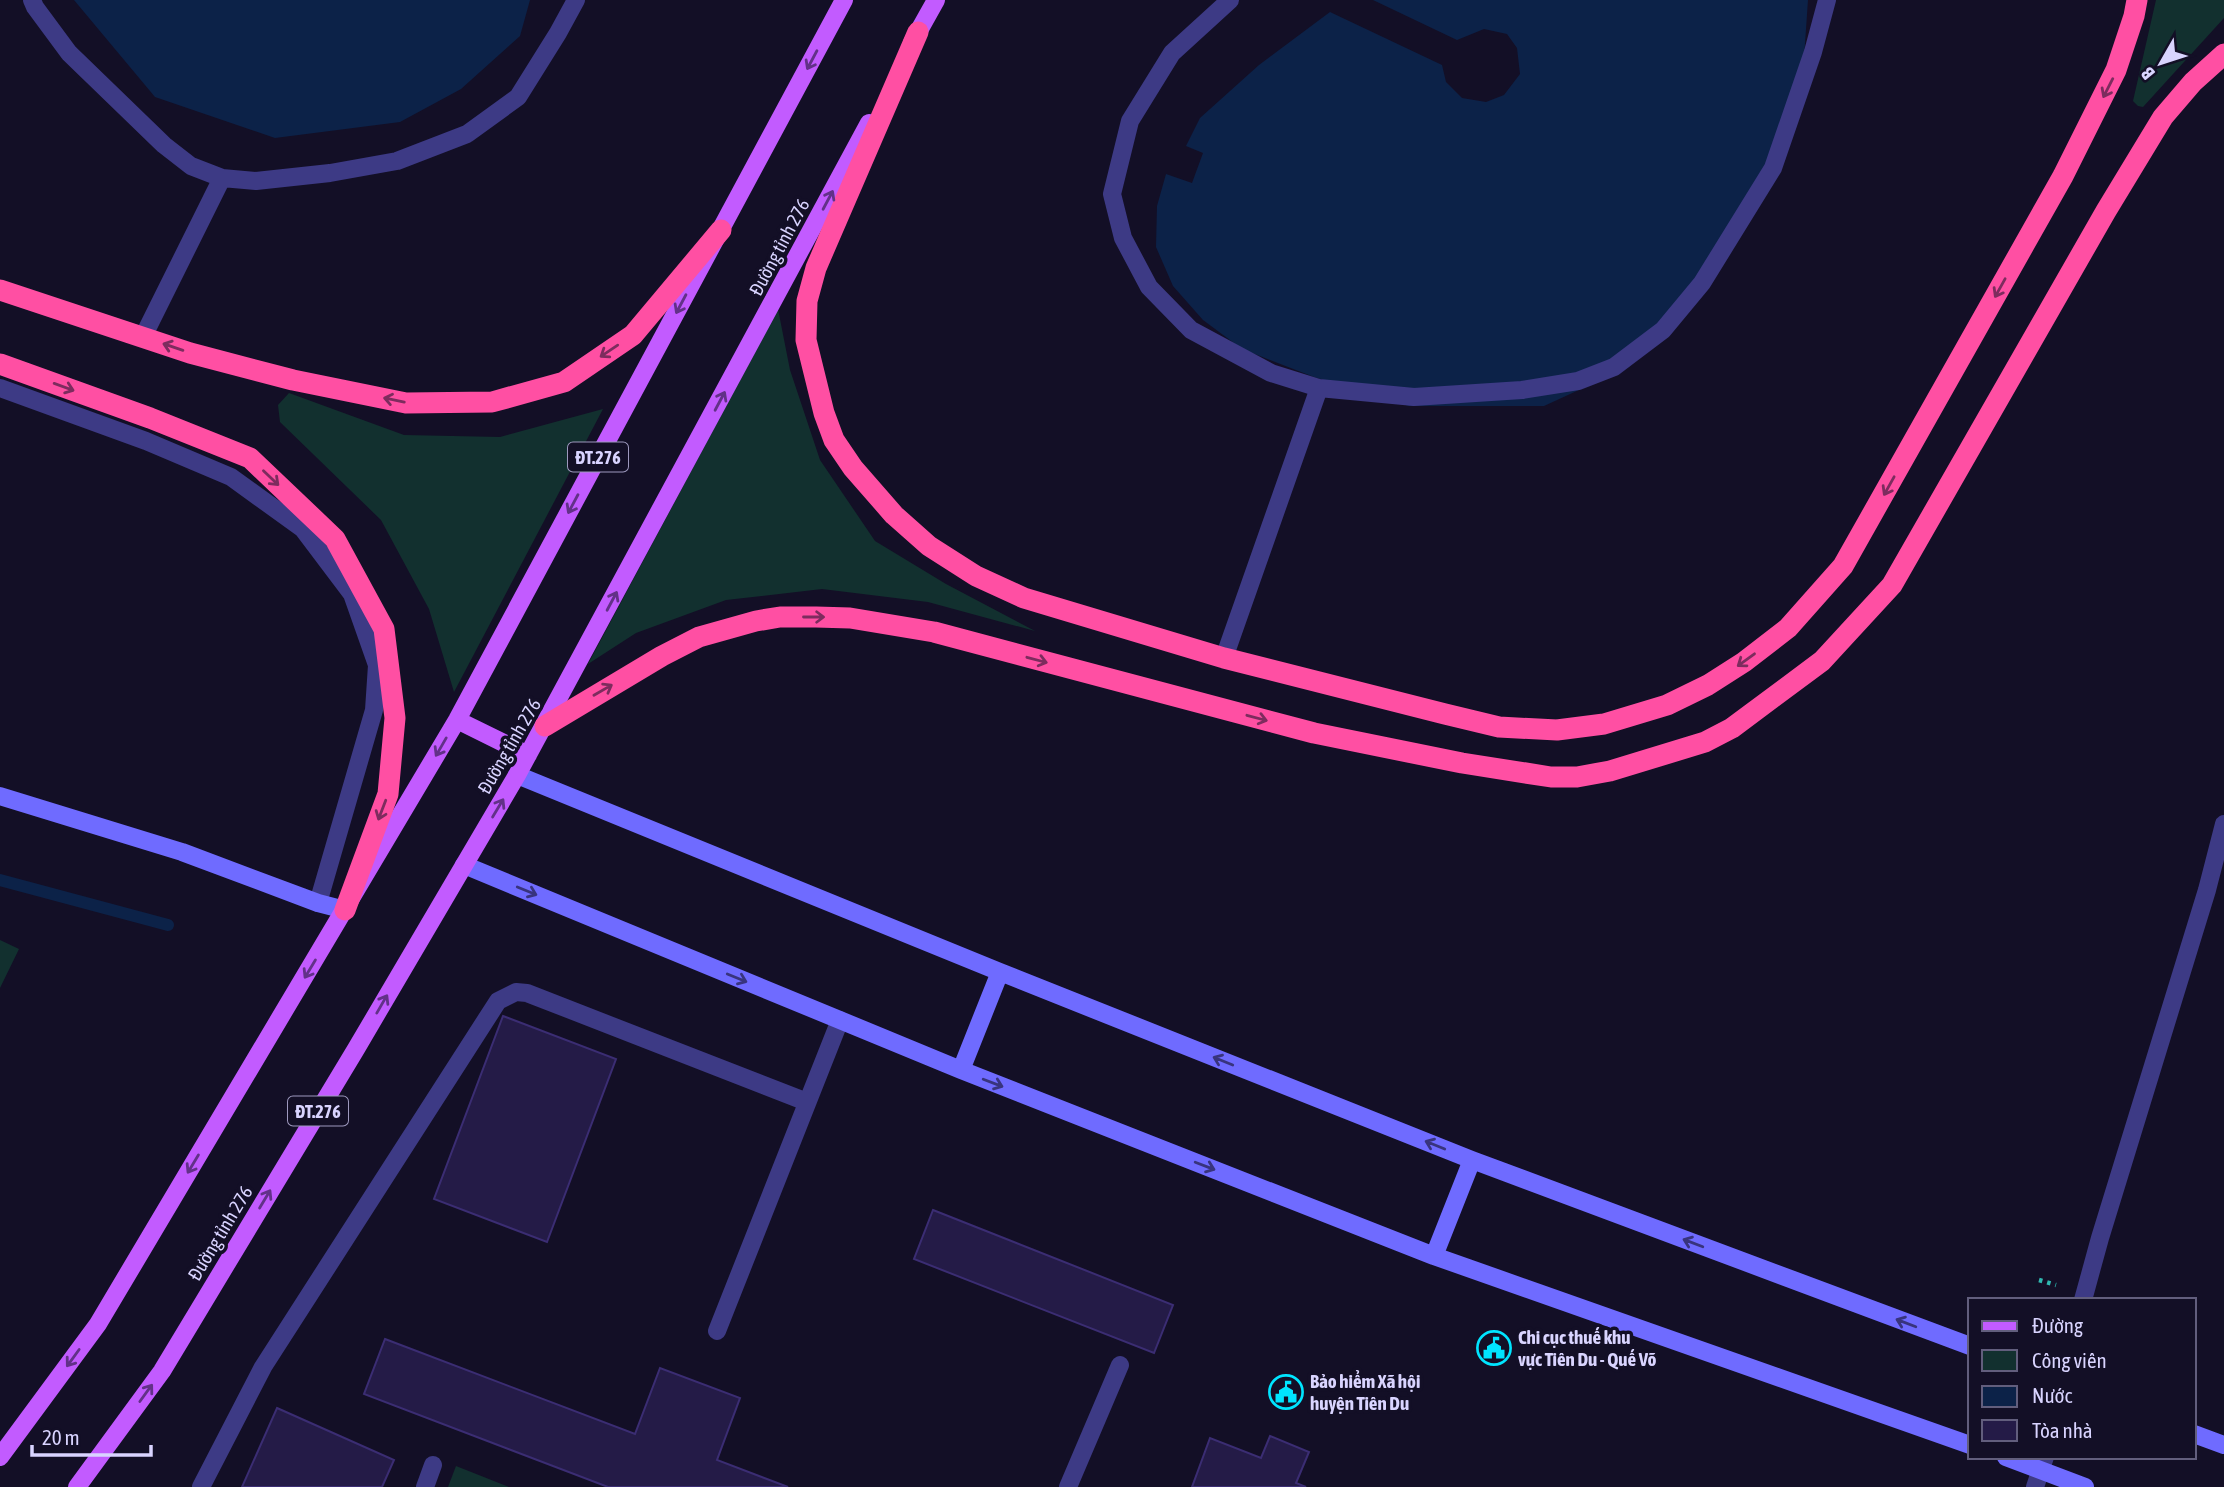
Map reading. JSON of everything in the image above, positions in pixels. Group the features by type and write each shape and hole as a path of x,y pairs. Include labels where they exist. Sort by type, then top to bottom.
{"highway":[{"path":"918,32 816,268 807,301 806,340 824,413 834,440 853,468 894,515 929,546 975,576 1024,597 1224,658 1499,727 1556,730 1604,724 1667,705 1709,685 1788,628 1843,566 2063,176 2116,70 2137,0"},
{"path":"545,726 699,637 768,619 816,617 850,618 934,632 1314,733 1462,763 1551,777 1577,777 1610,771 1705,742 1732,728 1822,661 1892,585 2106,211 2163,117 2193,82 2224,54"},
{"path":"0,290 190,353 293,380 406,403 492,402 564,382 633,335 721,230"},
{"path":"0,364 150,418 250,458 335,539 384,629 395,718 388,794 345,910"}],"main road":[{"name":"ĐT.276","path":"0,1457 98,1324 457,720 844,0"},
{"name":"Đường tỉnh 276","path":"76,1487 162,1371 517,775 936,0"},
{"path":"457,720 528,755"}],"street":[{"path":"32,0 69,52 164,145 191,166 222,178 256,181 330,173 397,161 467,134 518,97 576,0"},
{"path":"1230,0 1172,53 1130,121 1112,194 1123,238 1149,287 1191,330 1271,373 1319,388 1414,397 1522,390 1578,381 1614,367 1663,330 1702,283 1773,168 1813,52 1827,0"},
{"path":"143,337 222,178"},
{"path":"0,388 146,441 231,477 303,529 352,594 377,665 374,710 318,903"},
{"path":"1224,658 1319,388"},
{"path":"517,775 1000,972 1472,1160 1968,1345"},
{"path":"0,796 182,852 318,903 345,910"},
{"path":"2084,1298 2207,890 2224,824"},
{"path":"464,865 961,1070 1434,1256 1968,1444"},
{"path":"961,1070 1000,972"},
{"path":"201,1487 263,1367 498,1001 516,992 527,993 807,1102"},
{"path":"717,1331 839,1020"},
{"path":"1434,1256 1472,1160"},
{"path":"1068,1487 1119,1365"},
{"path":"2196,1435 2224,1446"},
{"path":"2018,1459 2043,1463 2085,1487"},
{"path":"2035,1487 2043,1463"},
{"path":"425,1487 433,1465"}],"green space":[{"path":"2156,0 2224,0 2224,18 2143,107 2133,101"},
{"path":"778,309 790,370 820,460 875,541 946,584 1035,631 928,602 822,589 726,600 636,633 588,664"},
{"path":"289,393 404,435 500,437 603,409 454,692 429,609 381,520 280,422 278,405"},
{"path":"0,940 19,949 0,988"},
{"path":"456,1466 509,1487 448,1487"}],"water":[{"path":"74,0 530,0 520,36 461,89 400,122 275,138 155,97"},
{"path":"1373,0 1808,0 1804,58 1768,165 1697,280 1629,367 1544,406 1409,406 1314,377 1242,349 1203,320 1173,286 1156,247 1157,206 1166,174 1192,183 1203,153 1186,146 1200,118 1259,65 1330,12 1442,65 1446,82 1462,98 1486,102 1504,95 1520,74 1517,48 1507,34 1484,29 1457,40"}],"building":[{"path":"503,1016 616,1059 547,1242 434,1199"},
{"path":"933,1210 1173,1305 1154,1353 914,1259"},
{"path":"385,1339 635,1434 660,1368 740,1398 717,1460 788,1487 608,1487 364,1394"},
{"path":"277,1408 394,1460 382,1487 242,1487"},
{"path":"1270,1436 1309,1452 1296,1483 1306,1487 1192,1487 1210,1438 1261,1458"}],"waterway":[{"path":"0,880 168,925"}],"place":[{"name":"Chi cục thuế khu vực Tiên Du - Quế Võ","path":"1494,1348"},
{"name":"Bảo hiểm Xã hội huyện Tiên Du","path":"1286,1392"}]}
